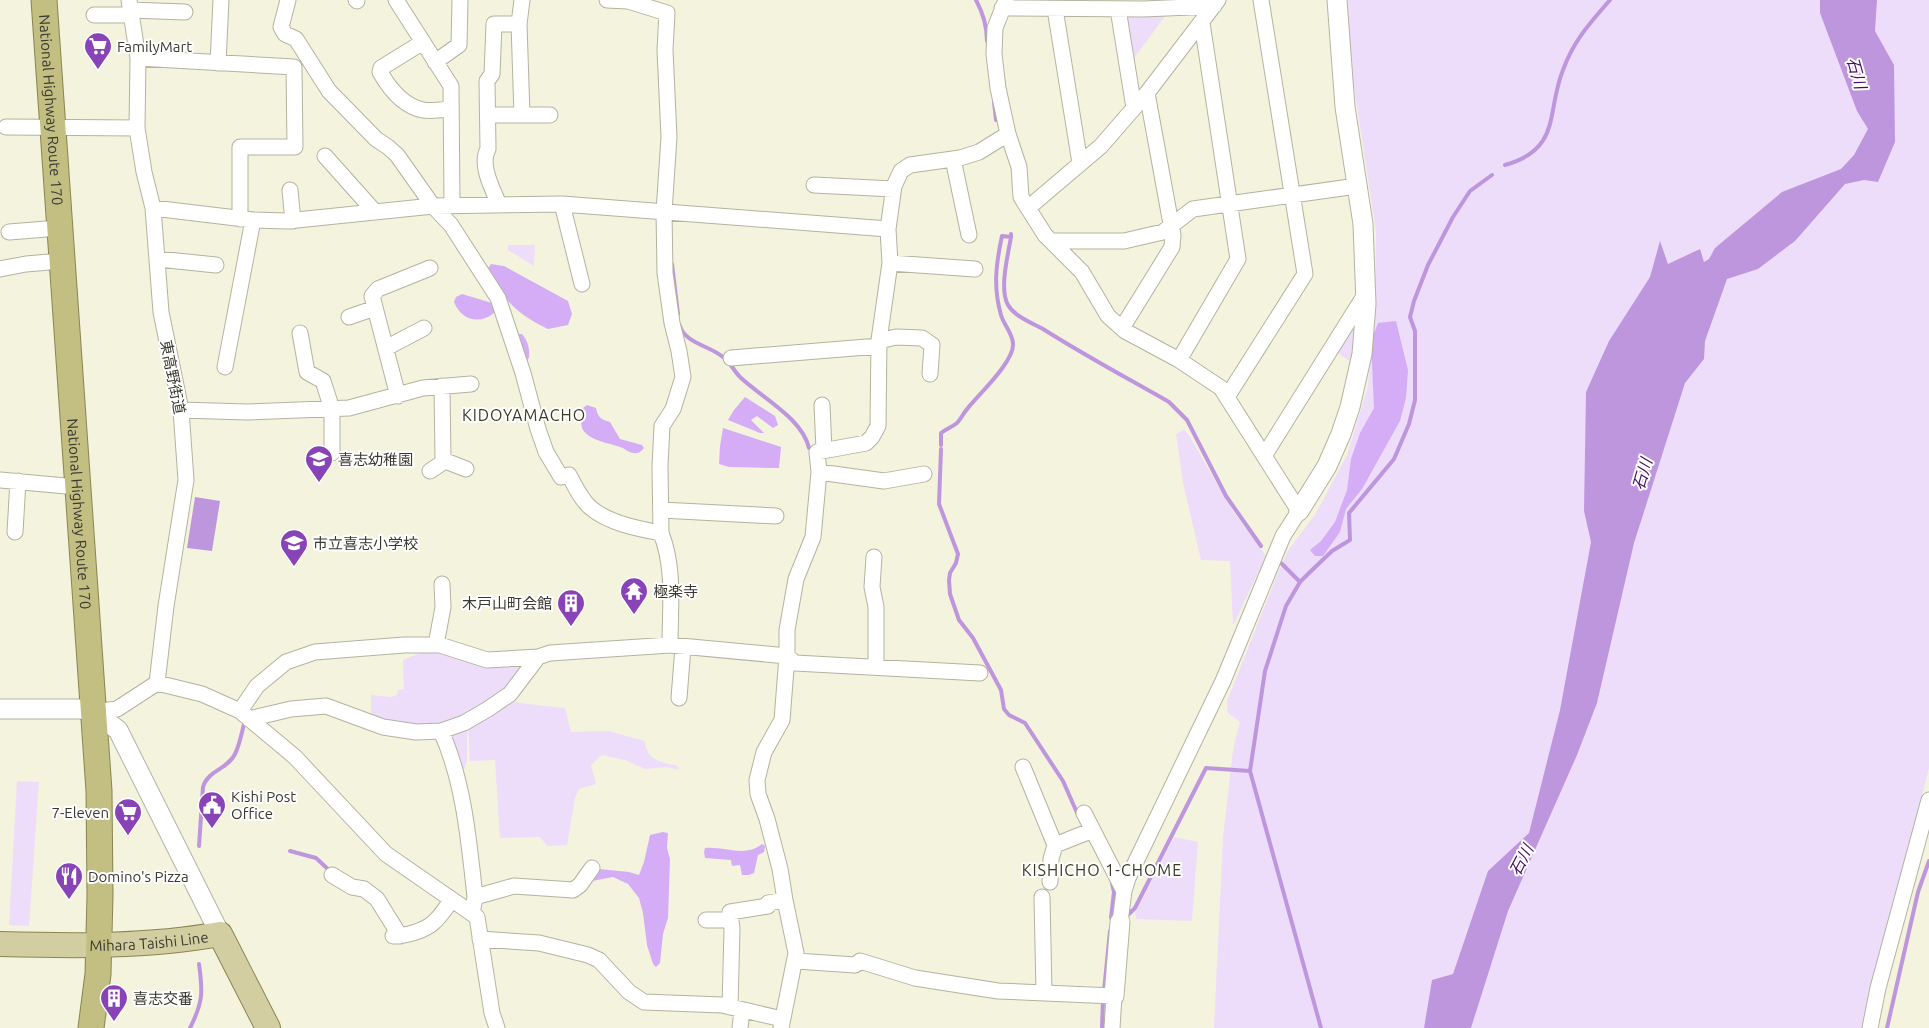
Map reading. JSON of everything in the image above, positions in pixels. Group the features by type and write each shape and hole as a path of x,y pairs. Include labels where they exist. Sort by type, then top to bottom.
{"highway":[{"name":"National Highway Route 170","path":"44,0 77,488 100,791 98,974 91,1028"}],"main road":[{"name":"Mihara Taishi Line","path":"0,944 165,943 220,934 268,1028"}],"street":[{"path":"218,63 222,0"},
{"path":"288,0 282,27 285,34 296,39 329,91 348,108 376,139 397,155 433,206 451,225 498,298 523,373 546,452 561,477 569,475 582,498 591,509 632,528 661,533"},
{"path":"396,0 450,86 452,206"},
{"path":"435,62 459,45 460,0"},
{"path":"522,0 519,24 522,115"},
{"path":"607,0 628,1 667,14 665,50 669,137 664,212 666,273 672,323 683,377 673,409 662,426 660,466 661,533 666,546 670,575 679,698"},
{"path":"1227,397 1305,274 1261,0"},
{"path":"1112,1028 1120,922 1124,891 1128,878 1223,682 1283,536 1327,466 1350,407 1362,354 1366,292 1363,224 1345,107 1337,0"},
{"path":"1216,3 1139,5 1118,9 1091,4 1055,8 1004,4 995,28 994,54 998,88 1008,134 1019,167 1021,196 1045,235 1082,272 1108,316 1122,328 1179,360 1222,388 1299,511"},
{"path":"1028,208 1101,146 1147,93 1216,3"},
{"path":"1055,8 1080,164"},
{"path":"94,15 130,9 185,12"},
{"name":"東高野街道","path":"130,9 138,58 137,128 144,172 153,208 161,312 181,410 186,480 156,684"},
{"path":"1118,9 1134,108"},
{"path":"1179,360 1238,259 1202,23"},
{"path":"499,205 486,173 485,154 488,148 487,81 492,74 494,24 519,24"},
{"path":"423,42 381,68 380,72 391,91 409,104 423,110 451,109"},
{"path":"138,58 294,67 295,147 240,146 247,219 225,367"},
{"path":"1122,328 1172,247 1172,226 1147,93"},
{"path":"488,115 550,115"},
{"path":"6,127 137,128"},
{"path":"480,939 538,943 588,955 600,960 629,992 644,1002 722,1004 782,1024 796,961 796,953 780,870 767,819 758,794 757,780 764,752 782,720 787,630 796,579 813,537 819,472 817,452 866,443 878,426 879,344 890,263 888,229 893,189 901,171 910,165 953,159 979,152 1008,134"},
{"path":"325,156 375,212"},
{"path":"953,159 969,235"},
{"path":"814,185 840,179 893,189"},
{"path":"1051,241 1124,240 1163,232 1193,210 1357,186"},
{"path":"290,190 293,221"},
{"path":"562,204 582,284"},
{"path":"153,208 247,219 293,221 433,206 562,204 888,229"},
{"path":"10,232 59,228"},
{"path":"158,259 216,265"},
{"path":"0,269 26,264 61,261"},
{"path":"890,263 975,269"},
{"path":"398,396 372,296 378,289 430,268"},
{"path":"1264,456 1366,292"},
{"path":"350,317 375,308"},
{"path":"386,348 424,328"},
{"path":"300,333 307,372 323,381 332,409 332,453"},
{"path":"731,358 879,344 896,337 922,338 932,345 930,374"},
{"path":"181,410 247,412 349,408 423,388 471,384"},
{"path":"430,471 442,463 443,460 442,386"},
{"path":"822,405 824,450"},
{"path":"443,460 466,469"},
{"path":"819,472 885,488 924,474"},
{"path":"0,480 77,488"},
{"path":"15,532 18,481"},
{"path":"661,510 776,516"},
{"path":"874,557 872,587 876,607 876,667"},
{"path":"436,645 443,607 442,584"},
{"path":"245,715 256,686 286,662 315,652 404,645 436,645 487,660 538,657 550,653 676,646 787,656 795,663 980,673"},
{"path":"245,715 326,706 383,728 416,732 441,731 464,723 510,694 538,657"},
{"path":"0,709 81,709 93,712 117,709 156,684 202,694 245,715 295,757 386,854 477,917 492,1013 497,1028"},
{"path":"93,712 118,730 220,934"},
{"path":"441,731 450,752 460,791 475,897 472,914"},
{"path":"1023,767 1055,845 1051,859 1050,882"},
{"path":"1870,1028 1878,988 1929,800"},
{"path":"1084,813 1124,891"},
{"path":"1055,845 1093,830"},
{"path":"475,897 514,886 573,890 580,885 592,868"},
{"path":"332,875 352,887 364,889 377,899 396,936 424,929 434,923 452,900"},
{"path":"1042,897 1044,993"},
{"path":"740,1028 736,1009 730,912 768,906 768,903 785,900"},
{"path":"706,920 730,920"},
{"path":"796,961 855,965 860,961 915,978 998,991 1114,996"}],"shaded area":[{"path":"1348,0 1929,0 1929,768 1863,1028 1214,1028 1223,837 1233,750 1240,722 1228,713 1227,701 1289,549 1315,515 1347,455 1368,386 1375,301 1376,231 1350,61"},
{"path":"1128,15 1166,15 1132,61 1125,19"},
{"path":"508,245 535,245 534,266 508,250"},
{"path":"491,264 504,266 568,301 572,314 568,325 548,329 519,311 505,298 486,271"},
{"path":"462,294 492,303 495,310 494,313 477,320 466,317 454,302 456,297"},
{"path":"1396,321 1408,370 1406,398 1400,421 1362,489 1346,509 1340,532 1323,556 1315,556 1310,550 1321,541 1335,522 1347,490 1351,459 1360,433 1374,408 1371,341 1378,323"},
{"path":"1353,324 1357,326 1355,364 1334,351"},
{"path":"513,334 522,334 526,339 529,358 526,361"},
{"path":"745,397 775,416 778,425 773,428 757,416 751,420 764,433 760,433 728,420"},
{"path":"587,405 596,408 600,418 610,422 620,439 642,445 644,448 639,453 632,453 588,435 582,428 581,423 583,408"},
{"path":"723,428 781,447 779,468 729,467 719,464"},
{"path":"1184,430 1233,511 1266,556 1233,626 1230,561 1201,560 1183,483 1176,434"},
{"path":"423,652 432,652 483,664 528,664 507,691 444,727 371,720 371,695 391,697 397,695 398,690 404,689 403,660"},
{"path":"513,701 565,708 571,732 608,731 645,741 648,753 652,757 661,762 678,766 679,770 667,767 645,769 625,760 602,755 591,765 596,784 579,789 575,798 567,845 547,846 540,837 500,838 495,760 470,761 468,727"},
{"path":"467,729 467,760 460,783 446,735"},
{"path":"17,781 39,782 29,926 9,925"},
{"path":"663,832 668,833 667,848 670,859 668,918 663,934 660,963 656,967 653,964 647,945 639,898 628,884 613,877 592,881 599,869 639,875 650,835"},
{"path":"1174,837 1198,842 1192,921 1136,919 1135,913"},
{"path":"762,844 765,846 764,852 758,855 754,873 749,875 742,875 740,865 732,866 731,860 705,858 705,848 742,851"}],"water":[{"name":"石川","path":"1820,0 1877,0 1875,31 1894,65 1895,142 1878,182 1864,180 1845,184 1795,241 1758,269 1727,279 1705,341 1704,359 1685,383 1634,543 1597,703 1577,755 1508,911 1471,1028 1424,1028 1432,980 1453,974 1488,871 1529,833 1560,710 1591,542 1584,511 1586,392 1609,341 1650,277 1660,241 1668,264 1700,249 1704,262 1709,259 1715,248 1782,192 1841,169 1854,155 1868,129 1857,111 1820,13"},
{"path":"195,497 220,501 212,551 187,548"}],"waterway":[{"path":"976,0 984,20 987,41"},
{"path":"1505,165 1523,158 1536,149 1544,139 1567,59 1583,32 1610,0"},
{"path":"994,102 996,120"},
{"path":"1321,1028 1250,771 1265,671 1286,606 1300,582 1332,551 1350,540 1349,513 1394,459 1409,424 1415,400 1415,331 1410,317 1414,301 1428,265 1453,217 1470,191 1492,175"},
{"path":"941,445 941,433 958,421 1003,368 1012,350 1013,343 1010,332 998,305 996,285 998,256 1002,236 1011,237 1011,234"},
{"path":"1011,237 1006,262 1004,290 1008,305 1014,313 1169,402 1187,420 1226,496 1261,546"},
{"path":"672,264 678,314"},
{"path":"680,326 683,332 692,340 718,353 740,377 790,418 805,437 809,448"},
{"path":"941,449 939,504 958,554 949,580 950,594 959,620 973,638 1001,690 1004,709 1009,715 1025,723 1063,781 1078,815"},
{"path":"1281,563 1300,582"},
{"path":"199,846 205,781 232,759 240,742 245,720"},
{"path":"1125,915 1135,908 1206,768 1250,771"},
{"path":"290,851 316,858 331,872"},
{"path":"1887,1028 1918,892 1929,861"},
{"path":"1111,918 1114,892 1112,883"},
{"path":"1104,991 1110,931"},
{"path":"190,1028 201,997 199,964"},
{"path":"1102,1028 1103,1000"}],"place":[{"name":"FamilyMart","path":"98,70"},
{"name":"喜志幼稚園","path":"319,483"},
{"name":"市立喜志小学校","path":"294,567"},
{"name":"極楽寺","path":"634,615"},
{"name":"木戸山町会館","path":"571,627"},
{"name":"Kishi Post Office","path":"212,829"},
{"name":"7-Eleven","path":"128,836"},
{"name":"Domino's Pizza","path":"69,900"},
{"name":"喜志交番","path":"114,1022"}],"district":[{"name":"KIDOYAMACHO","path":"524,415"},
{"name":"KISHICHO 1-CHOME","path":"1102,870"}]}
